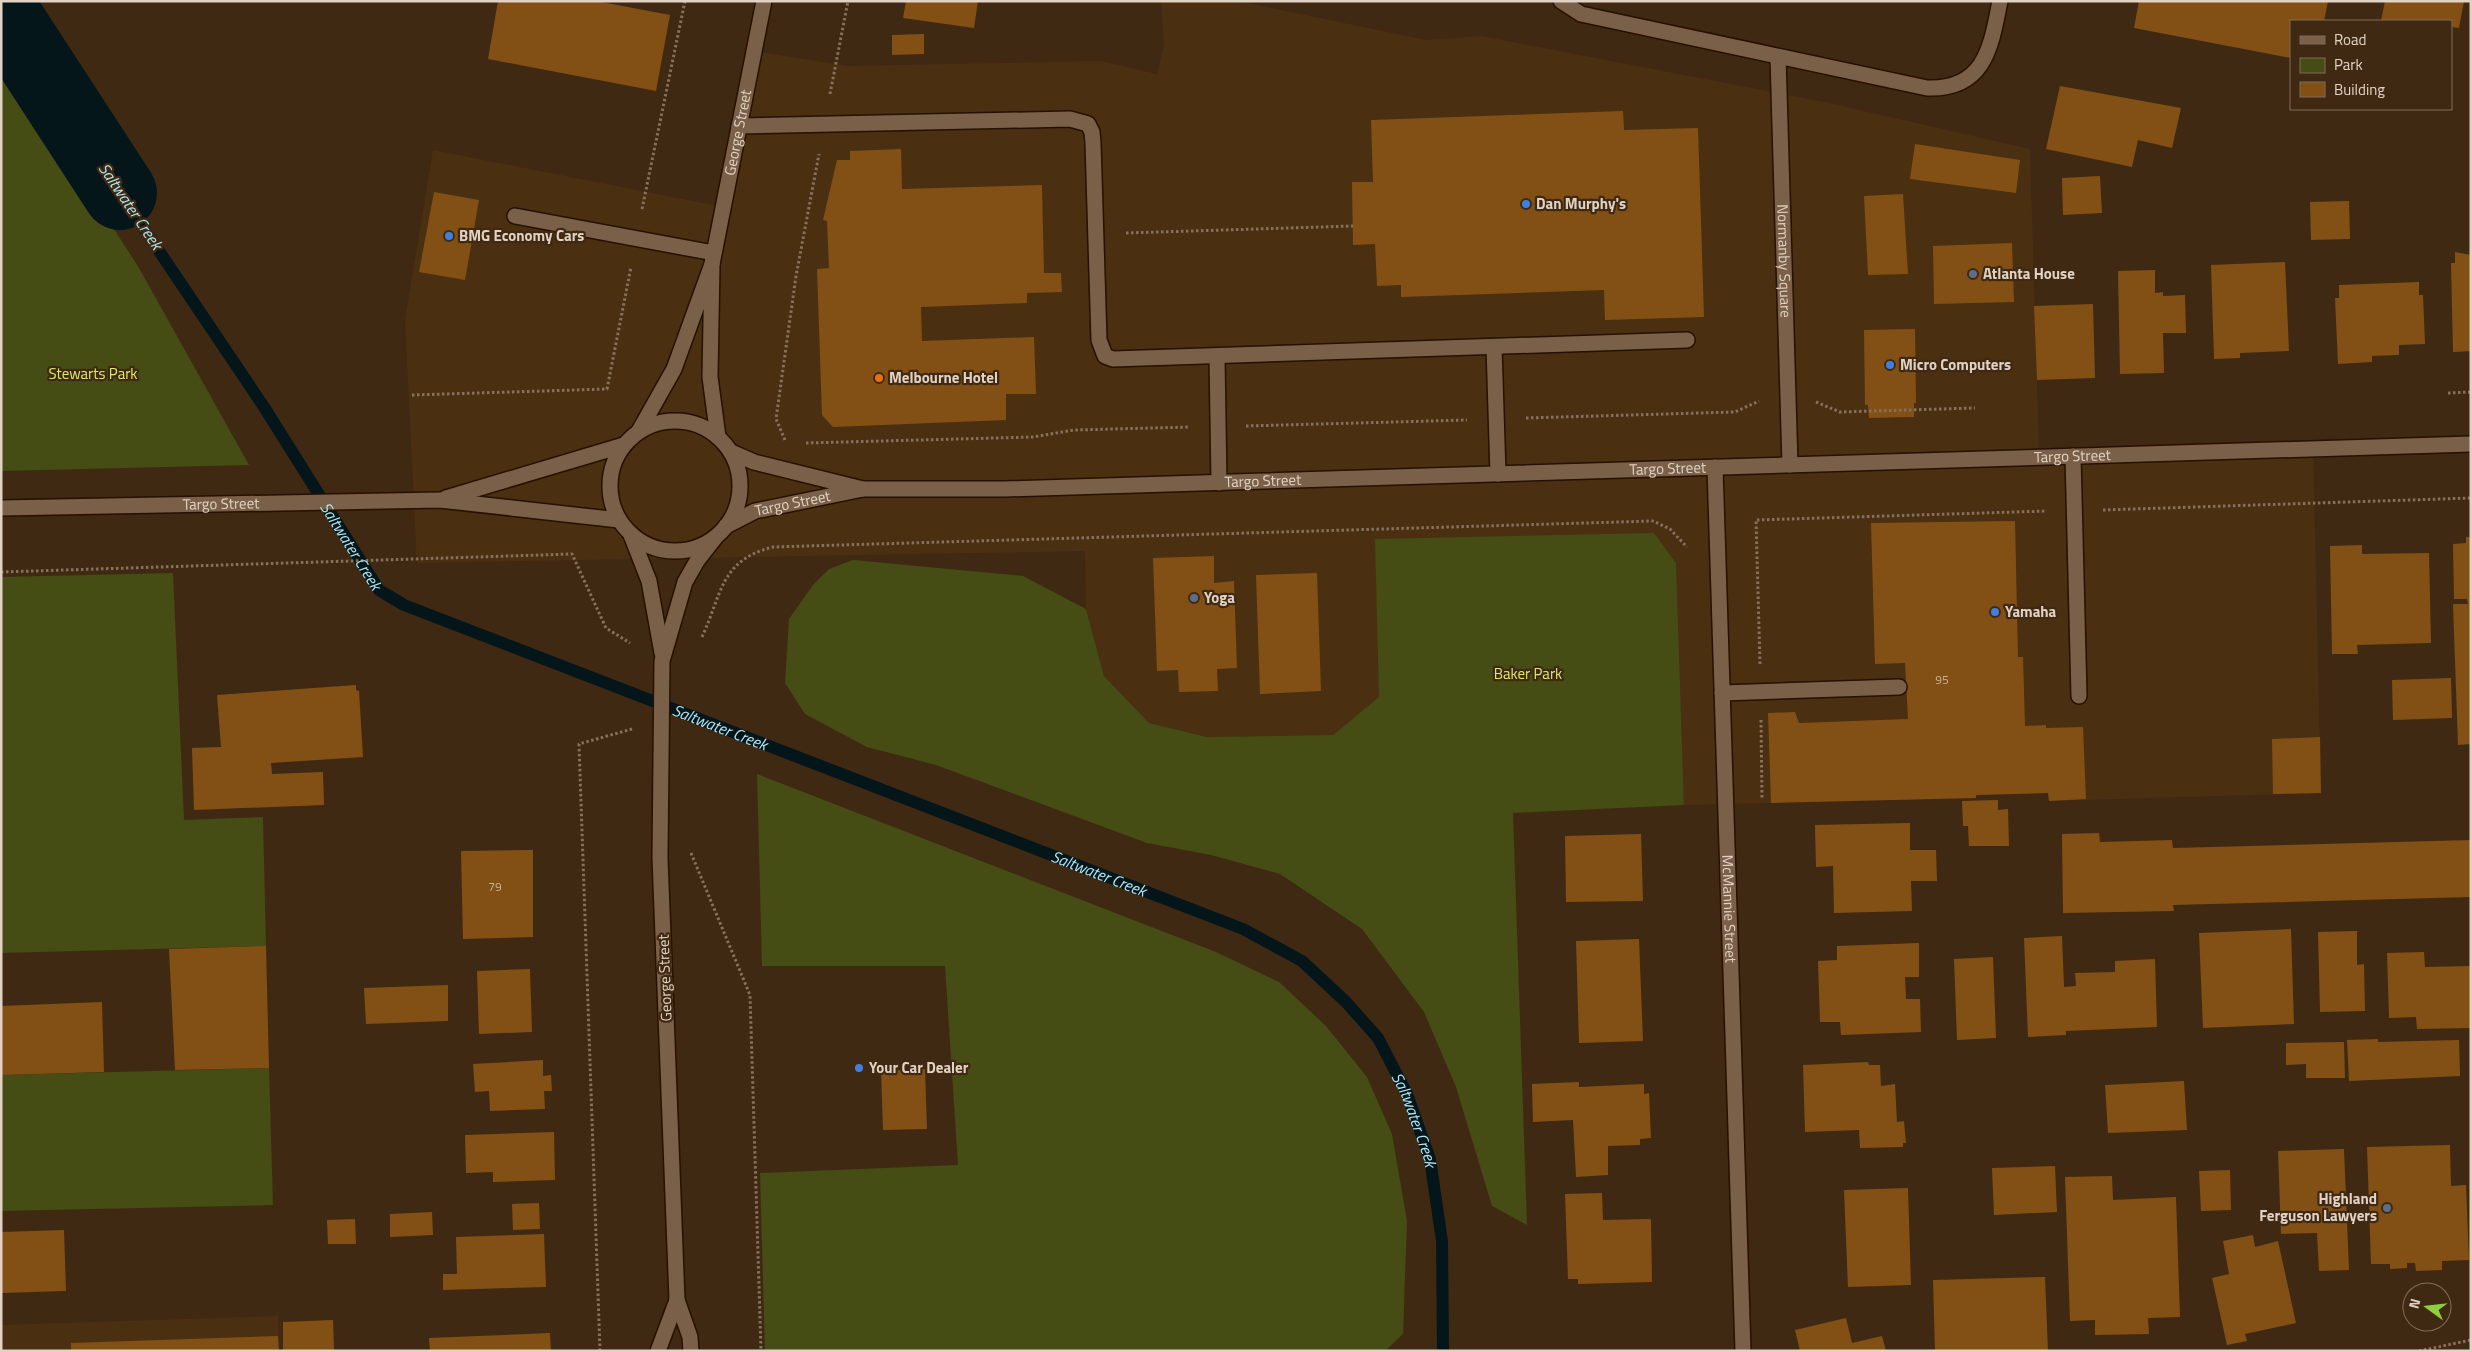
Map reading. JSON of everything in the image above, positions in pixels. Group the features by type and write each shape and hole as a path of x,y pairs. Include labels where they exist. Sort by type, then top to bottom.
{"street":[{"name":"George Street","path":"639,431 674,369 713,258 764,1"},
{"path":"1561,1 1582,14 1778,58 1927,88 1944,88 1961,83 1974,74 1985,58 1992,42 2000,1"},
{"name":"Normanby Square","path":"1778,58 1790,465"},
{"path":"740,126 1078,120 1088,124 1092,132 1099,340 1105,356 1121,360 1687,340"},
{"path":"514,216 636,239 713,258"},
{"name":"George Street","path":"713,258 710,377 718,437"},
{"path":"1494,347 1498,474"},
{"path":"1217,357 1219,483"},
{"path":"680,421 700,426 718,437 731,452 738,470 740,490 736,510 726,526 715,538 690,549 663,551 646,545 631,534 619,520 611,502 610,482 614,463 624,446 639,431 659,423 680,421"},
{"name":"Targo Street","path":"726,526 755,511 863,489 1005,489 2471,444"},
{"name":"Targo Street","path":"440,500 624,446"},
{"name":"Targo Street","path":"731,452 754,462 863,489"},
{"path":"2073,456 2079,696"},
{"name":"McMannie Street","path":"1715,468 1743,1351"},
{"name":"Targo Street","path":"1,508 440,500 619,520"},
{"name":"George Street","path":"631,534 649,580 662,659 661,868 677,1300 690,1337 691,1351"},
{"name":"George Street","path":"662,659 685,582 697,560 715,538"},
{"path":"1722,693 1899,687"},
{"name":"George Street","path":"658,1351 677,1300"}],"path":[{"path":"412,395 607,389 685,1"},
{"path":"786,444 776,419 796,276 848,1"},
{"path":"1096,234 1353,226"},
{"path":"2448,393 2471,392"},
{"path":"796,443 1034,437 1074,430 1735,412 1764,398 1811,398 1840,412 1975,408"},
{"path":"1762,799 1756,520 2471,498"},
{"path":"700,641 727,575 741,559 773,547 1653,521 1670,529 1688,548 1695,547"},
{"path":"1,572 572,554 606,628 635,647"},
{"path":"600,1351 579,744 633,729"},
{"path":"689,850 750,995 761,1351"},
{"path":"2419,1351 2471,1340"}],"shaded area":[{"path":"1161,1 1238,1 1426,40 1481,36 1824,102 2030,149 2039,454 2313,445 2321,793 2049,801 2048,793 1977,795 1976,798 1684,805 1676,563 1379,697 1333,735 1207,737 1149,723 1104,676 1086,609 1085,551 417,563 405,320 433,150 728,208 761,52 848,66 1100,61 1157,74 1164,45"},
{"path":"278,1316 279,1351 1,1351 1,1325"}],"green space":[{"name":"Stewarts Park","path":"1,54 139,268 249,465 1,471"},
{"name":"Baker Park","path":"1654,533 1676,563 1684,805 1513,813 1527,1225 1492,1206 1456,1087 1424,1012 1362,929 1280,874 1211,855 1147,843 936,765 867,747 805,714 785,683 789,619 813,585 829,569 853,560 1023,576 1086,609 1104,676 1149,723 1207,737 1333,735 1379,697 1375,539"},
{"path":"173,573 184,820 263,817 266,946 1,953 1,577"},
{"path":"757,774 1216,952 1279,982 1326,1026 1367,1077 1392,1134 1407,1221 1403,1334 1385,1351 765,1351 760,1173 958,1165 945,966 762,966"},
{"path":"269,1068 273,1205 1,1211 1,1075"}],"building":[{"path":"498,1 596,1 670,15 656,91 488,59"},
{"path":"906,1 978,1 974,28 903,18"},
{"path":"2139,1 2328,1 2324,20 2290,20 2290,58 2134,28"},
{"path":"2385,1 2464,1 2459,28 2452,27 2452,20 2381,20"},
{"path":"924,34 924,54 892,55 892,35"},
{"path":"2060,86 2181,108 2172,148 2138,140 2132,167 2046,149"},
{"name":"Dan Murphy's","path":"1623,111 1624,130 1698,128 1704,317 1605,320 1604,290 1401,297 1401,285 1377,286 1375,244 1353,245 1352,182 1373,182 1371,120"},
{"path":"1915,144 2020,160 2016,193 1910,179"},
{"path":"901,149 902,189 1042,185 1044,273 1061,273 1062,292 1027,293 1027,303 921,307 922,341 1034,337 1036,394 1006,394 1006,420 833,427 822,415 817,269 829,268 827,221 823,220 837,160 850,160 850,151"},
{"path":"2100,176 2102,213 2063,215 2062,178"},
{"name":"BMG Economy Cars","path":"434,192 479,200 465,280 419,272"},
{"path":"1903,194 1908,274 1868,275 1864,196"},
{"path":"2349,201 2350,239 2311,240 2310,202"},
{"name":"Atlanta House","path":"2012,243 2014,302 1934,304 1933,246"},
{"path":"2455,252 2471,255 2471,351 2453,352 2451,263 2455,263"},
{"path":"2285,262 2289,351 2240,353 2240,358 2214,359 2211,265"},
{"path":"2155,270 2155,293 2163,292 2163,296 2185,295 2186,333 2163,333 2164,373 2120,374 2118,271"},
{"path":"2419,282 2419,295 2423,295 2425,344 2399,345 2399,355 2372,356 2372,362 2338,364 2335,298 2339,298 2339,285"},
{"path":"2093,304 2095,378 2037,380 2034,306"},
{"name":"Micro Computers","path":"1915,329 1916,403 1914,403 1914,417 1869,418 1868,405 1865,405 1864,330"},
{"path":"2015,521 2018,657 2023,657 2025,726 2046,725 2046,728 2083,727 2086,799 2049,801 2048,793 1976,795 1976,798 1771,803 1768,713 1795,712 1799,723 1908,719 1905,663 1875,664 1871,523"},
{"path":"2466,537 2471,537 2471,744 2458,745 2453,604 2468,604 2467,599 2454,599 2453,544 2466,543"},
{"path":"2362,545 2362,554 2429,553 2431,643 2357,645 2358,654 2332,654 2330,546"},
{"path":"1214,556 1214,583 1234,581 1237,668 1217,669 1218,691 1179,692 1178,670 1157,671 1153,558"},
{"path":"1317,573 1321,691 1260,694 1256,575"},
{"path":"2451,678 2452,718 2393,720 2392,680"},
{"path":"356,685 356,690 359,691 363,757 271,763 272,774 323,772 324,805 194,810 192,748 221,747 217,695"},
{"path":"2320,737 2321,793 2273,794 2272,739"},
{"path":"1998,800 1998,810 2008,809 2009,846 1969,846 1968,826 1963,826 1962,801"},
{"path":"1910,823 1910,850 1936,850 1937,881 1911,881 1912,911 1834,913 1833,866 1816,867 1815,825"},
{"path":"2099,833 2100,842 2172,840 2173,848 2471,840 2471,897 2173,905 2174,911 2063,913 2062,834"},
{"path":"1641,834 1643,901 1566,902 1565,836"},
{"path":"533,850 533,937 463,939 461,851"},
{"path":"2291,929 2294,1024 2203,1028 2199,933"},
{"path":"2357,931 2357,965 2364,964 2365,1011 2320,1012 2318,932"},
{"path":"2062,936 2064,987 2076,986 2075,973 2115,972 2115,961 2155,959 2157,1027 2066,1031 2066,1035 2028,1037 2024,938"},
{"path":"1639,939 1643,1041 1579,1043 1576,941"},
{"path":"1919,943 1919,977 1905,977 1906,999 1920,999 1921,1032 1841,1035 1840,1022 1820,1022 1818,961 1837,960 1837,946"},
{"path":"266,946 269,1068 175,1070 169,949"},
{"path":"2424,952 2425,967 2471,966 2471,1028 2417,1029 2416,1017 2389,1018 2387,953"},
{"path":"1993,957 1996,1038 1957,1040 1954,959"},
{"path":"530,969 532,1032 479,1034 477,971"},
{"path":"448,985 448,1021 366,1024 364,988"},
{"path":"102,1002 104,1072 1,1075 1,1006"},
{"path":"2378,1039 2378,1042 2459,1040 2460,1076 2349,1081 2347,1040"},
{"path":"2344,1042 2345,1078 2306,1078 2306,1064 2286,1065 2286,1043"},
{"path":"543,1060 543,1076 551,1075 552,1091 544,1091 545,1109 490,1111 489,1091 475,1092 473,1064"},
{"path":"1868,1062 1869,1065 1880,1065 1881,1086 1895,1084 1897,1122 1904,1121 1906,1143 1903,1143 1903,1147 1860,1148 1859,1130 1805,1132 1803,1065"},
{"path":"925,1069 927,1129 883,1130 881,1071"},
{"path":"2184,1081 2187,1130 2108,1133 2105,1085"},
{"path":"1579,1082 1579,1087 1644,1084 1644,1094 1649,1093 1651,1138 1640,1139 1640,1145 1608,1146 1608,1175 1576,1177 1573,1120 1533,1122 1532,1084"},
{"path":"554,1132 555,1180 493,1182 493,1172 466,1173 465,1135"},
{"name":"Highland Ferguson Lawyers","path":"2450,1145 2451,1186 2466,1185 2469,1260 2442,1261 2442,1270 2416,1271 2415,1263 2407,1263 2407,1268 2390,1269 2390,1264 2371,1264 2367,1147"},
{"path":"2344,1149 2349,1270 2319,1271 2317,1233 2281,1234 2278,1151"},
{"path":"2055,1166 2057,1212 1994,1215 1992,1168"},
{"path":"2230,1170 2231,1210 2201,1211 2199,1171"},
{"path":"2112,1176 2113,1200 2176,1197 2180,1317 2148,1318 2149,1334 2095,1335 2095,1320 2070,1321 2065,1177"},
{"path":"1908,1188 1911,1285 1848,1287 1844,1190"},
{"path":"1602,1193 1603,1220 1651,1219 1652,1282 1578,1284 1578,1279 1568,1279 1565,1194"},
{"path":"539,1203 540,1229 513,1230 512,1204"},
{"path":"432,1212 433,1235 390,1237 390,1214"},
{"path":"355,1219 356,1244 328,1244 327,1220"},
{"path":"64,1230 66,1291 1,1293 1,1232"},
{"path":"544,1234 546,1287 443,1290 443,1274 457,1274 456,1237"},
{"path":"2253,1235 2255,1247 2278,1241 2296,1323 2245,1334 2247,1341 2227,1345 2212,1278 2229,1274 2223,1241"},
{"path":"2045,1277 2048,1351 1935,1351 1933,1280"},
{"path":"1846,1318 1852,1343 1882,1336 1886,1351 1800,1351 1795,1330"},
{"path":"333,1320 334,1351 283,1351 283,1322"},
{"path":"550,1333 551,1351 430,1351 429,1338"},
{"path":"278,1336 279,1351 71,1351 71,1343"}],"waterway":[{"name":"Saltwater Creek","path":"1,10 120,193"},
{"name":"Saltwater Creek","path":"120,193 264,407 379,590 404,605 1243,929 1302,961 1346,1002 1378,1038 1407,1094 1430,1159 1442,1241 1443,1351"}],"place":[{"name":"Dan Murphy's","path":"1526,204"},
{"name":"BMG Economy Cars","path":"449,236"},
{"name":"Atlanta House","path":"1973,274"},
{"name":"Micro Computers","path":"1890,365"},
{"name":"Melbourne Hotel","path":"879,378"},
{"name":"Yoga","path":"1194,598"},
{"name":"Yamaha","path":"1995,612"},
{"name":"Your Car Dealer","path":"859,1068"},
{"name":"Highland Ferguson Lawyers","path":"2387,1208"}]}
